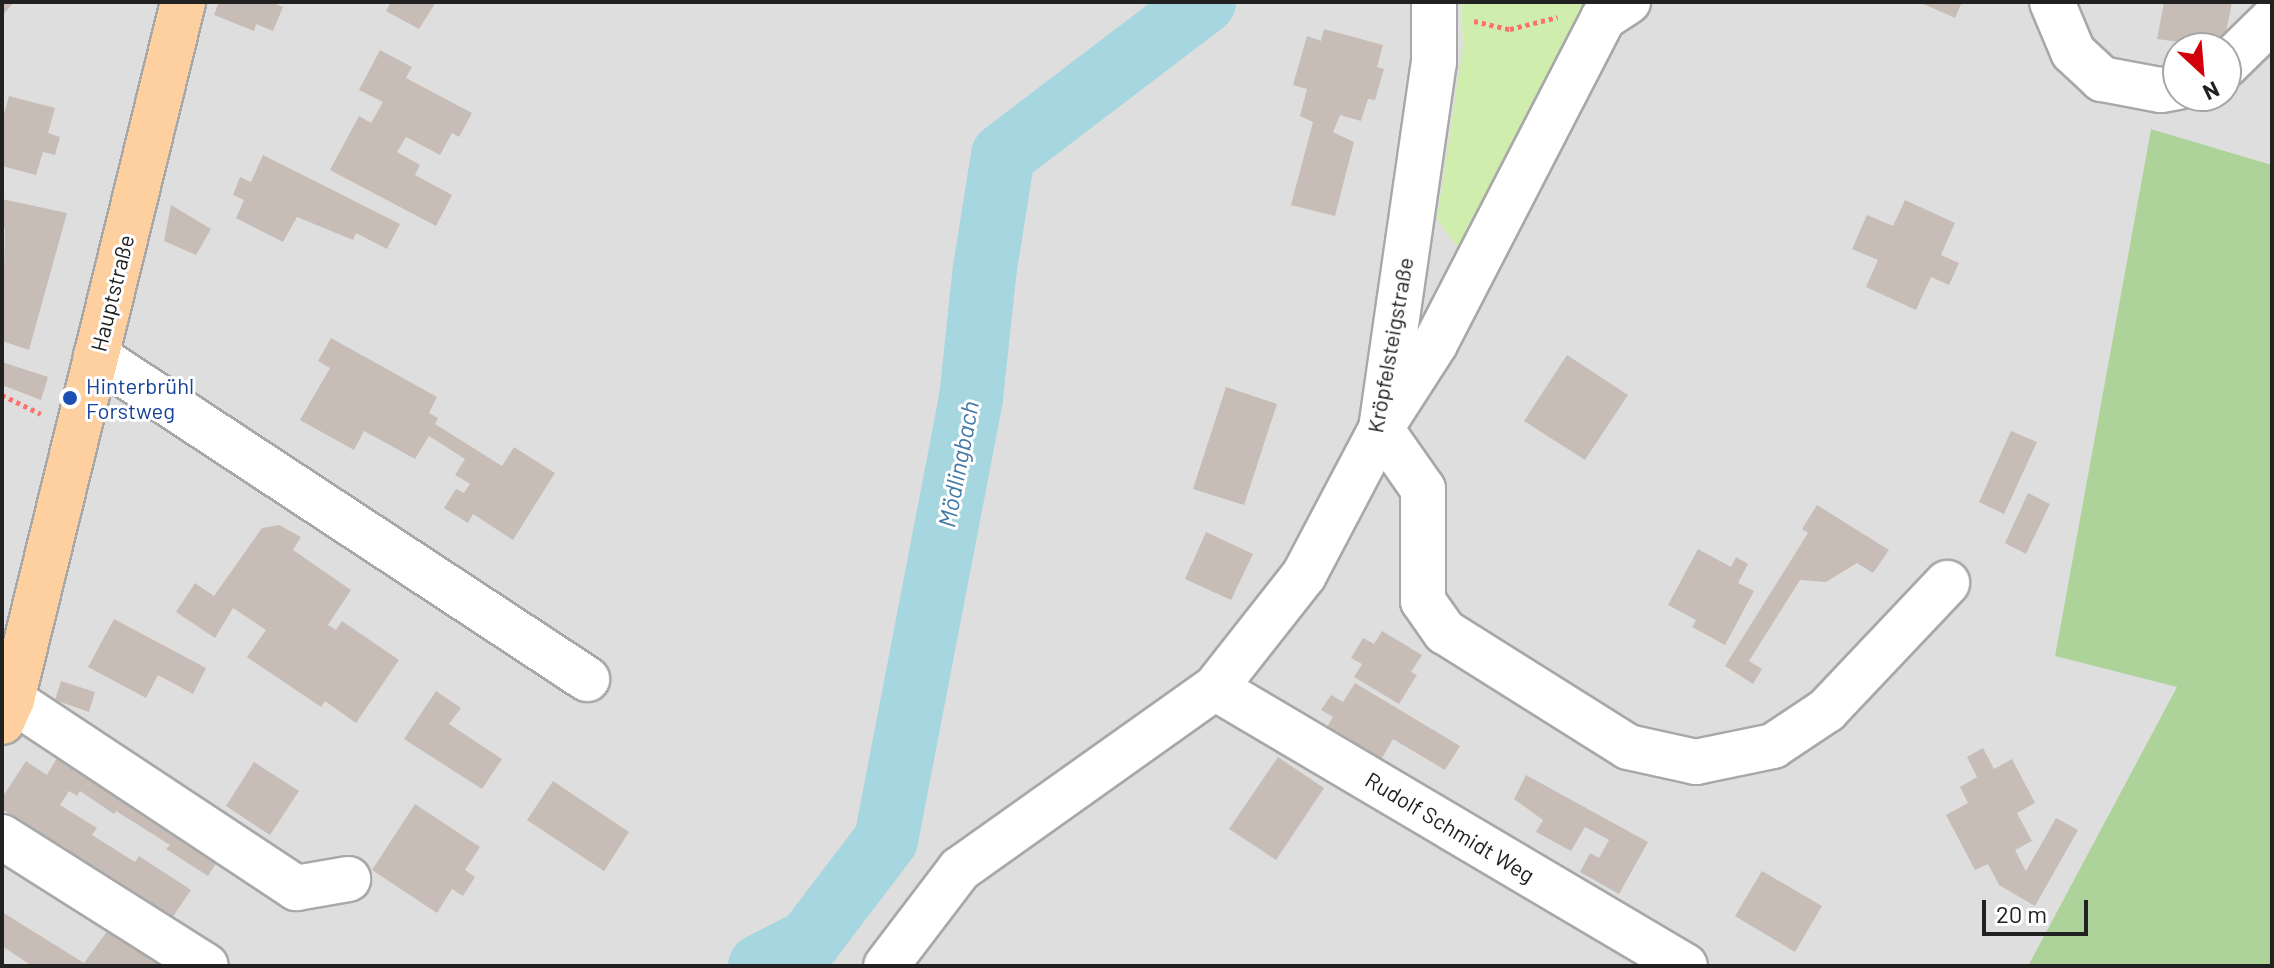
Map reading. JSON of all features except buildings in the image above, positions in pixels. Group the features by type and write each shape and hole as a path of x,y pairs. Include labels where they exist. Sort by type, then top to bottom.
{"main road":[{"name":"Hauptstraße","path":"7,711 183,2"}],"street":[{"name":"Kröpfelsteigstraße","path":"886,966 960,869 1215,688 1304,575 1381,429 1434,63 1434,2"},
{"path":"2052,2 2073,52 2102,79 2162,90"},
{"path":"1611,7 1435,344 1381,429 1423,489 1423,601 1445,632 1628,747 1696,762 1773,746 1827,710 1947,583"},
{"path":"2242,49 2272,20"},
{"path":"96,356 587,679"},
{"name":"Rudolf Schmidt Weg","path":"1215,688 1685,966"},
{"path":"7,711 296,888 348,879"},
{"path":"2,837 206,966"}],"path":[{"path":"1490,24 1510,29 1611,7"}],"shaded area":[{"path":"2,2 1461,2 1463,46 1562,75 1588,2 2272,2 2272,165 2151,129 2055,656 2178,686 2028,966 2,966"}],"green space":[{"path":"1461,2 1588,2 1562,75 1465,258 1437,219 1463,46"},
{"path":"2151,129 2272,165 2272,966 2028,966 2177,687 2055,656"}],"waterway":[{"name":"Mödlingbach","path":"760,966 809,941 886,840 971,398 985,268 1003,155 1204,2"}],"place":[{"name":"Hinterbrühl Forstweg","path":"70,398"}]}
